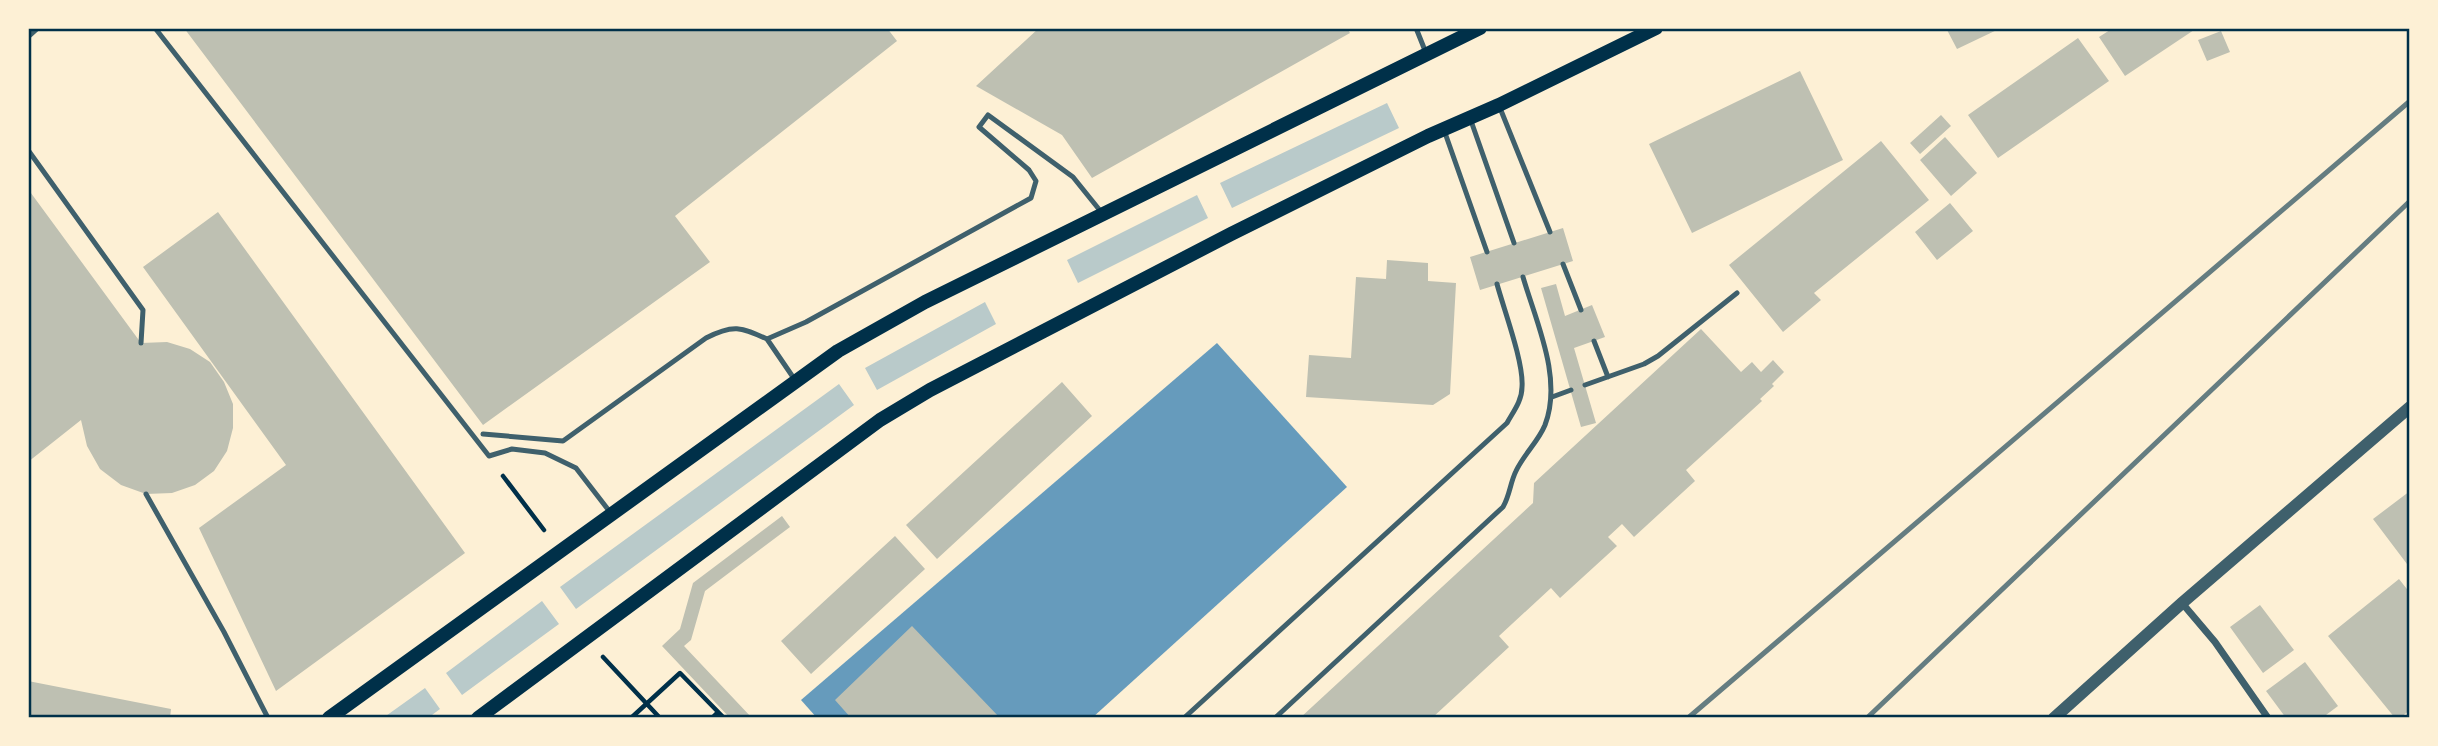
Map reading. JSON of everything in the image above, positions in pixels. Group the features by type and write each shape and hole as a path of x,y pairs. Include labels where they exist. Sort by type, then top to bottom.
{"main road":[{"path":"329,718 838,351 925,302 1480,28"},
{"path":"478,718 880,420 942,384 1231,234 1656,28"}],"street":[{"path":"2053,718 2410,407"},
{"path":"2182,603 2215,642 2268,718"}],"lane":[{"path":"28,37 38,28"},
{"path":"155,28 489,456 512,449 545,453 576,468 612,515"},
{"path":"1416,28 1426,53"},
{"path":"1499,105 1550,232"},
{"path":"767,339 806,322 1031,198 1036,181 1030,170 979,127 988,115 1073,177 1102,213"},
{"path":"1469,118 1514,243"},
{"path":"1444,130 1487,252"},
{"path":"28,150 144,310 141,343"},
{"path":"1563,264 1581,310"},
{"path":"1275,718 1503,507 1509,497 1514,474 1544,427 1552,397 1546,356 1523,276"},
{"path":"1184,718 1507,423 1519,401 1522,387 1520,367 1497,284"},
{"path":"1585,385 1644,364 1737,293"},
{"path":"483,434 563,441 706,338 725,328 743,328 767,339 796,382"},
{"path":"1594,341 1608,377"},
{"path":"1552,397 1571,390"},
{"path":"146,494 224,632 268,718"}],"path":[{"path":"489,456 546,533 537,539"},
{"path":"586,638 660,718"},
{"path":"631,718 680,673 724,718"},
{"path":"712,718 718,712"}],"shaded area":[{"path":"1387,103 1399,128 1232,208 1220,183"},
{"path":"1197,195 1208,218 1078,283 1067,260"},
{"path":"985,302 996,324 877,390 865,368"},
{"path":"839,384 854,405 576,609 560,587"},
{"path":"542,601 559,624 462,695 446,673"},
{"path":"425,688 440,709 428,718 383,718"}],"water":[{"path":"1217,343 1347,487 1092,718 817,718 801,700"}],"building":[{"path":"184,28 887,28 897,41 675,216 710,262 483,425"},
{"path":"1039,28 1347,28 1350,33 1092,178 1062,135 976,86"},
{"path":"1946,28 2001,28 1957,49"},
{"path":"2113,28 2197,28 2125,76 2099,37"},
{"path":"2221,31 2230,52 2207,61 2198,40"},
{"path":"2078,38 2109,81 1998,158 1968,115"},
{"path":"1800,71 1843,160 1692,233 1649,144"},
{"path":"1941,115 1951,126 1920,154 1910,143"},
{"path":"1945,137 1977,173 1951,196 1920,160"},
{"path":"1881,141 1929,200 1814,293 1821,300 1783,332 1729,265"},
{"path":"28,189 141,343 167,342 190,349 210,362 224,382 233,404 233,428 227,451 214,471 195,485 172,493 146,494 121,485 100,469 87,446 81,420 28,462"},
{"path":"1950,203 1973,231 1937,260 1915,232"},
{"path":"218,212 465,553 276,691 199,528 286,465 143,267"},
{"path":"1563,228 1573,261 1480,290 1470,257"},
{"path":"1387,260 1428,263 1428,281 1456,283 1450,394 1433,405 1306,397 1309,355 1351,358 1356,277 1386,279"},
{"path":"1556,284 1565,316 1592,305 1605,337 1574,348 1596,423 1581,427 1541,288"},
{"path":"1701,329 1741,372 1752,362 1761,372 1773,360 1784,372 1760,399 1762,401 1686,470 1695,481 1634,537 1622,524 1608,537 1617,546 1560,598 1551,588 1499,636 1509,647 1432,718 1300,718 1533,503 1534,483"},
{"path":"1062,382 1092,416 937,559 906,525"},
{"path":"2410,491 2410,568 2373,519"},
{"path":"782,516 790,527 705,591 691,640 684,646 752,718 730,718 662,646 680,629 693,583"},
{"path":"895,536 925,569 811,674 781,641"},
{"path":"2399,579 2410,593 2410,710 2400,718 2395,718 2328,636"},
{"path":"2260,605 2294,650 2263,673 2230,627"},
{"path":"912,626 1000,718 851,718 835,700"},
{"path":"2305,662 2338,706 2322,718 2286,718 2266,691"},
{"path":"28,681 171,709 170,718 28,718"}],"railway":[{"path":"1688,718 2410,101"},
{"path":"1867,718 2410,201"}]}
